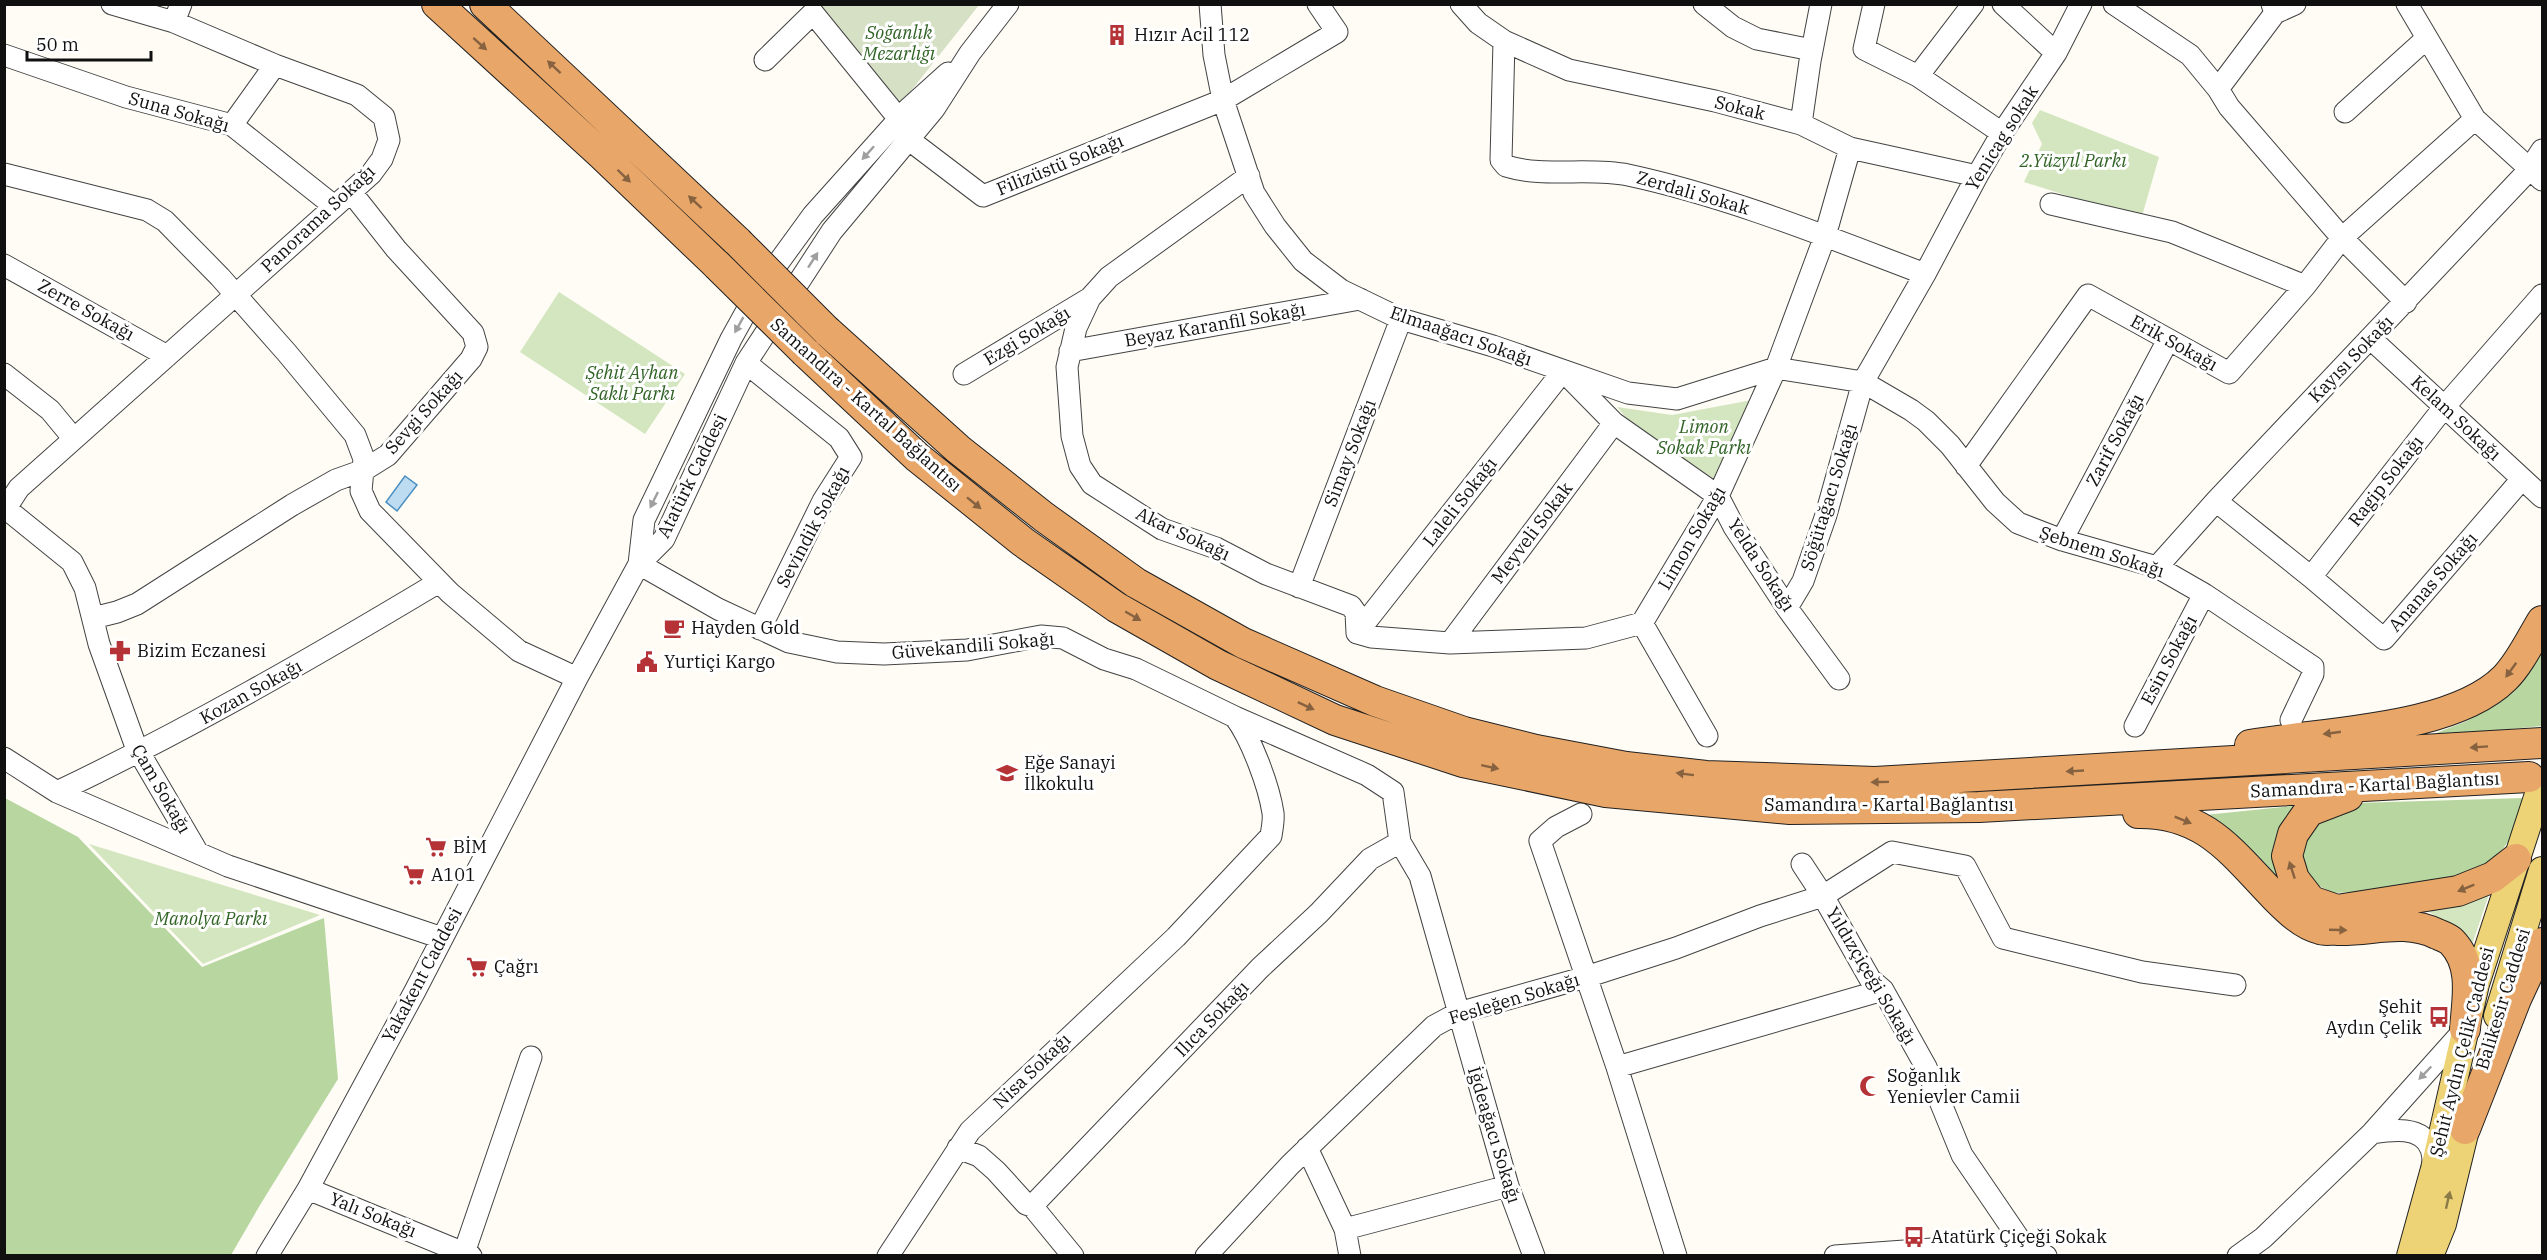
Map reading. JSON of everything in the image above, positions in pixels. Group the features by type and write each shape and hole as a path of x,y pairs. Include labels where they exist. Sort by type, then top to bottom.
{"highway":[{"name":"Samandıra - Kartal Bağlantısı","path":"437,4 601,154 917,457 1023,542 1116,607 1218,665 1335,720 1463,762 1606,792 1790,809 1979,807 2538,778"},
{"name":"Samandıra - Kartal Bağlantısı","path":"485,4 738,242 827,331 958,449 1044,517 1136,583 1243,643 1375,701 1464,732 1583,760 1706,776 1875,782 2540,743"},
{"path":"2123,768 2278,740 2390,724 2451,711 2481,696 2505,678 2542,621"},
{"path":"2529,864 2458,891 2337,910 2312,901 2294,879 2287,856 2293,834 2308,811 2344,796 2538,778"},
{"path":"1979,807 2156,813 2182,818 2224,843 2291,914 2320,929 2355,930 2398,924 2424,927 2451,941 2465,960 2468,980 2464,1029"},
{"path":"2465,1129 2516,999 2542,943"}],"main road":[{"name":"Şehit Aydın Çelik Caddesi","path":"2410,1256 2434,1168 2476,984 2529,864 2538,778"},
{"name":"Balıkesir Caddesi","path":"2465,1129 2503,994 2529,864"},
{"name":"Şehit Aydın Çelik Caddesi","path":"2430,1256 2443,1224 2465,1129"}],"street":[{"name":"Panorama Sokağı","path":"5,508 19,488 371,174 382,159 389,140 384,117 357,95 275,65 177,13 112,4"},
{"name":"Atatürk Caddesi","path":"639,564 664,539 746,363 832,231 934,109 970,53 1008,4"},
{"name":"Elmaağacı Sokağı","path":"1210,4 1214,55 1223,100 1254,193 1275,226 1303,261 1341,290 1401,319 1493,346 1628,393 1677,399 1776,368 1863,382"},
{"path":"1223,100 1337,32 1318,4"},
{"name":"Sokak","path":"1461,4 1478,23 1504,41 1569,70 1644,88 1715,101 1801,124 1851,148 1977,176"},
{"path":"1704,4 1733,27 1757,39 1812,50"},
{"path":"1801,124 1821,4"},
{"path":"1874,4 1864,49 1918,76 2002,134"},
{"path":"1918,76 1973,4"},
{"path":"2003,4 2056,54"},
{"name":"Yenicag sokak","path":"1863,382 1925,274 1977,176 2002,134 2056,54 2081,4"},
{"path":"2114,4 2190,55 2218,89 2229,107 2342,238 2406,302"},
{"path":"2218,89 2273,9 2295,4"},
{"path":"2407,4 2475,119 2536,175"},
{"path":"765,60 813,13 899,119"},
{"path":"2345,112 2427,38"},
{"name":"Zerdali Sokak","path":"1504,41 1500,141 1501,160 1506,166 1540,171 1624,174 1689,189 1825,236 1925,274"},
{"name":"Atatürk Caddesi","path":"639,564 644,520 731,339 757,292 813,214 899,119 970,53"},
{"name":"Suna Sokağı","path":"4,55 126,97 232,125 334,206"},
{"path":"232,125 275,65"},
{"name":"Filizüstü Sokağı","path":"909,139 983,196 1223,100"},
{"name":"Erik Sokağı","path":"1966,466 2088,295 2229,373 2305,286 2342,238 2475,119"},
{"name":"Limon Sokağı","path":"1642,623 1718,496 1776,368 1825,236 1851,148"},
{"name":"Kayısı Sokağı","path":"2157,567 2370,338 2536,175 2542,150"},
{"path":"4,174 147,210 165,221 235,295 354,435 364,459 362,491 370,511 439,582 519,651 577,678"},
{"name":"Akar Sokağı","path":"1248,176 1109,277 1090,298 1076,328 1067,367 1072,435 1080,466 1092,484 1162,529 1216,548 1266,574 1351,606 1356,613 1357,633"},
{"name":"Sevgi Sokağı","path":"93,618 137,604 292,505 336,480 364,470 388,455 471,359 477,347 473,333 396,249 351,192"},
{"path":"2051,204 2172,232 2305,286"},
{"name":"Zerre Sokağı","path":"4,265 167,356"},
{"name":"Ragip Sokağı","path":"2311,577 2445,406 2542,295"},
{"name":"Ezgi Sokağı","path":"964,374 1090,298"},
{"name":"Beyaz Karanfil Sokağı","path":"1070,351 1360,299"},
{"name":"Simay Sokağı","path":"1299,587 1401,319"},
{"name":"Kelam Sokağı","path":"2370,338 2542,497"},
{"name":"Zarif Sokağı","path":"2062,540 2168,340"},
{"name":"Sevindik Sokağı","path":"746,363 839,438 851,457 823,501 760,629"},
{"name":"Yelda Sokağı","path":"1563,370 1614,423 1718,496 1734,527 1787,608 1839,679"},
{"name":"Laleli Sokağı","path":"1357,633 1563,370"},
{"path":"4,374 50,410 74,438"},
{"name":"Şebnem Sokağı","path":"1863,382 1926,421 1950,445 2006,513 2033,530 2157,567 2204,594 2313,667 2313,674 2291,720"},
{"name":"Söğütağacı Sokağı","path":"1787,608 1800,589 1822,526 1863,382"},
{"name":"Meyveli Sokak","path":"1450,643 1614,423"},
{"name":"Ananas Sokağı","path":"2311,577 2384,639 2522,479"},
{"path":"2216,501 2311,577"},
{"name":"Çam Sokağı","path":"5,508 72,562 85,588 99,644 139,753 198,853 228,866 442,938"},
{"name":"Güvekandili Sokağı","path":"639,564 718,609 789,642 837,652 884,654 967,650 1041,636 1063,638 1104,659 1136,669 1235,717 1367,775 1393,792 1400,842"},
{"name":"Yakakent Caddesi","path":"267,1256 308,1189 639,564"},
{"name":"Kozan Sokağı","path":"57,792 139,753 261,687 439,582"},
{"name":"Esin Sokağı","path":"2135,726 2204,594"},
{"path":"1357,633 1366,637 1450,643 1586,638 1642,623 1707,736"},
{"name":"Nisa Sokağı","path":"894,1253 970,1131 1176,937 1271,836 1274,814 1253,750 1244,729 1235,717"},
{"path":"4,758 57,792 198,853"},
{"path":"1581,814 1556,827 1540,841 1617,1067 1676,1256"},
{"name":"İğdeağacı Sokağı","path":"1400,842 1420,876 1508,1186 1534,1256"},
{"name":"Ilıca Sokağı","path":"1032,1206 1260,968 1319,913 1370,859 1400,842"},
{"name":"Fesleğen Sokağı","path":"1206,1256 1307,1148 1434,1026 1458,1013 1586,977 1824,896 1892,852 1965,866 2003,938 2142,972 2235,985"},
{"name":"Yıldızçiçeği Sokağı","path":"1802,864 1824,896 1870,979 1883,990 1926,1067 1962,1155 2024,1246"},
{"path":"1617,1067 1883,990"},
{"path":"2238,1256 2263,1238 2372,1133 2464,1029"},
{"path":"467,1254 531,1057"},
{"path":"2372,1133 2399,1128 2422,1137 2431,1148 2434,1168"},
{"path":"958,1148 979,1156 996,1171 1026,1203 1032,1206 1073,1256"},
{"path":"1307,1148 1345,1229 1350,1256"},
{"path":"1345,1229 1508,1186"},
{"name":"Yalı Sokağı","path":"308,1189 467,1254"},
{"path":"1834,1256 1984,1250 2024,1246 2046,1256"}],"green space":[{"name":"Soğanlık Mezarlığı","path":"817,5 979,5 899,106"},
{"name":"2.Yüzyıl Parkı","path":"2040,110 2159,157 2142,216 2129,215 2024,182 2042,144 2032,123"},
{"name":"Şehit Ayhan Saklı Parkı","path":"559,292 685,374 645,434 520,352"},
{"name":"Limon Sokak Parkı","path":"1752,400 1716,480 1629,421 1617,407 1672,415"},
{"path":"2542,650 2542,726 2426,737 2467,721 2497,702"},
{"path":"5,798 78,837 202,967 324,918 338,1079 231,1255 5,1255"},
{"path":"2524,798 2513,835 2485,873 2378,891 2333,893 2313,883 2303,867 2303,848 2309,832 2326,816 2356,803"},
{"path":"2303,805 2287,892 2205,815"},
{"name":"Manolya Parkı","path":"89,844 320,915 203,964"},
{"path":"2492,885 2469,954 2447,922 2418,906"}],"water":[{"path":"405,476 417,485 397,511 386,502"}],"place":[{"name":"Hızır Acil 112","path":"1117,35"},
{"name":"Hayden Gold","path":"674,628"},
{"name":"Bizim Eczanesi","path":"120,651"},
{"name":"Yurtiçi Kargo","path":"647,662"},
{"name":"Eğe Sanayi İlkokulu","path":"1007,773"},
{"name":"BİM","path":"436,847"},
{"name":"A101","path":"414,875"},
{"name":"Çağrı","path":"477,967"},
{"name":"Şehit Aydın Çelik","path":"2439,1017"},
{"name":"Soğanlık Yenievler Camii","path":"1870,1086"},
{"name":"Atatürk Çiçeği Sokak","path":"1914,1237"}]}
